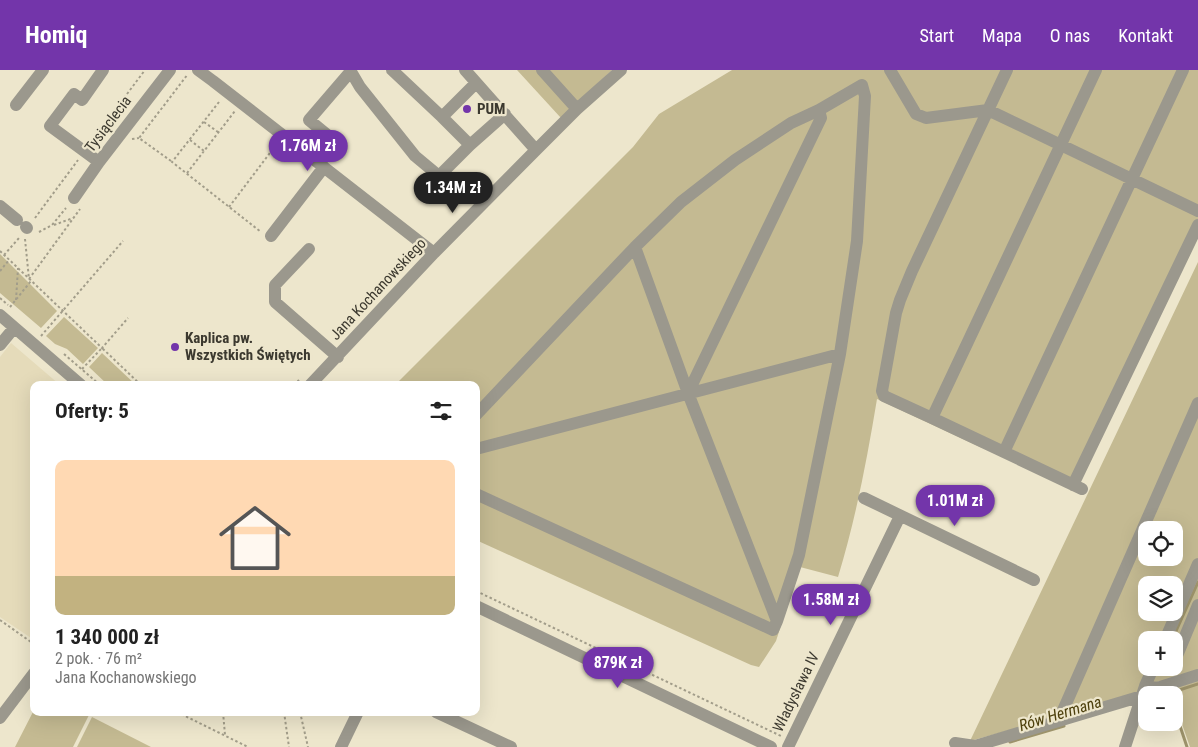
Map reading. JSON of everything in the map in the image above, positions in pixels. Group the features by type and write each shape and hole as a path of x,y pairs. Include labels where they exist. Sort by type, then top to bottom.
{"street":[{"path":"16,105 43,70"},
{"path":"99,162 50,126 74,94 82,100 104,70"},
{"name":"Tysiąclecia","path":"74,198 99,162 170,70"},
{"path":"337,143 309,120 350,70 360,87 416,156 439,176 504,114"},
{"path":"392,70 470,146"},
{"path":"465,70 536,150"},
{"path":"542,70 577,109"},
{"name":"Jana Kochanowskiego","path":"314,381 536,150 577,109 621,70"},
{"path":"890,70 916,114 926,118 988,110 1198,211"},
{"path":"1007,70 906,286 896,313 882,391 884,396 1078,487 1198,225"},
{"path":"932,418 1096,70"},
{"path":"1004,452 1183,70"},
{"path":"193,74 213,80 434,254"},
{"path":"442,117 476,83"},
{"path":"480,411 635,247 681,202 735,160 791,124 862,85 865,96 856,241 840,354 799,556 773,630 480,496"},
{"path":"688,392 821,118 819,110"},
{"path":"271,236 324,167"},
{"path":"0,206 24,227"},
{"path":"635,247 688,392 777,621"},
{"path":"309,249 275,285 275,302 338,357"},
{"path":"5,311 14,328 76,381"},
{"path":"0,345 14,328"},
{"path":"480,448 688,392 840,354"},
{"path":"1061,720 1061,715 1198,403"},
{"path":"864,498 1034,580"},
{"name":"Władysława IV","path":"786,743 900,516"},
{"path":"1169,631 1198,564"},
{"path":"1183,641 1198,605"},
{"path":"480,608 771,747"},
{"path":"1168,676 1168,685"},
{"path":"1164,686 1198,676"},
{"path":"0,718 30,678"},
{"path":"955,743 974,746 1061,720 1138,693"},
{"path":"1125,747 1138,709"},
{"path":"341,747 356,716"},
{"path":"445,716 511,747"}],"path":[{"path":"4,255 145,70"},
{"path":"183,70 193,74 139,138 268,238 271,236"},
{"path":"172,162 220,100"},
{"path":"186,173 235,111"},
{"path":"204,121 218,132"},
{"path":"189,140 204,151"},
{"path":"230,207 277,145"},
{"path":"52,225 74,198"},
{"path":"24,227 35,232 41,232 52,225 73,218"},
{"path":"5,311 16,300 30,280 24,227"},
{"path":"41,336 123,241"},
{"path":"0,251 137,381"},
{"path":"0,271 10,260"},
{"path":"16,300 18,268"},
{"path":"82,369 128,318"},
{"path":"480,593 786,743"},
{"path":"0,620 30,641"},
{"path":"185,716 248,747"},
{"path":"223,716 225,736"},
{"path":"285,716 289,747"},
{"path":"301,716 308,747"}],"shaded area":[{"path":"517,70 612,70 561,118"},
{"path":"732,70 1198,70 1198,228 1077,481 980,447 877,399 860,488 838,577 800,567 776,641 759,667 480,542 480,381 399,381 633,147 659,114"},
{"path":"0,254 57,311 41,328 0,293"},
{"path":"1198,262 1198,747 1190,747 1183,727 1183,686 1163,686 1159,681 1151,686 1138,686 1138,694 970,741"},
{"path":"64,317 98,348 83,364 67,349 55,344 46,336"},
{"path":"11,343 55,381 30,381 30,637 0,617 0,357"},
{"path":"102,353 132,381 104,381 89,367"},
{"path":"31,716 88,716 73,747 15,747"},
{"path":"92,717 151,747 77,747"}],"waterway":[{"path":"1176,631 1198,582"},
{"name":"Rów Hermana","path":"1183,689 1198,684"},
{"name":"Rów Hermana","path":"1010,742 1064,726"},
{"path":"1182,731 1187,747"}],"place":[{"name":"PUM","path":"467,109"},
{"name":"Kaplica pw. Wszystkich Świętych","path":"175,347"}]}
